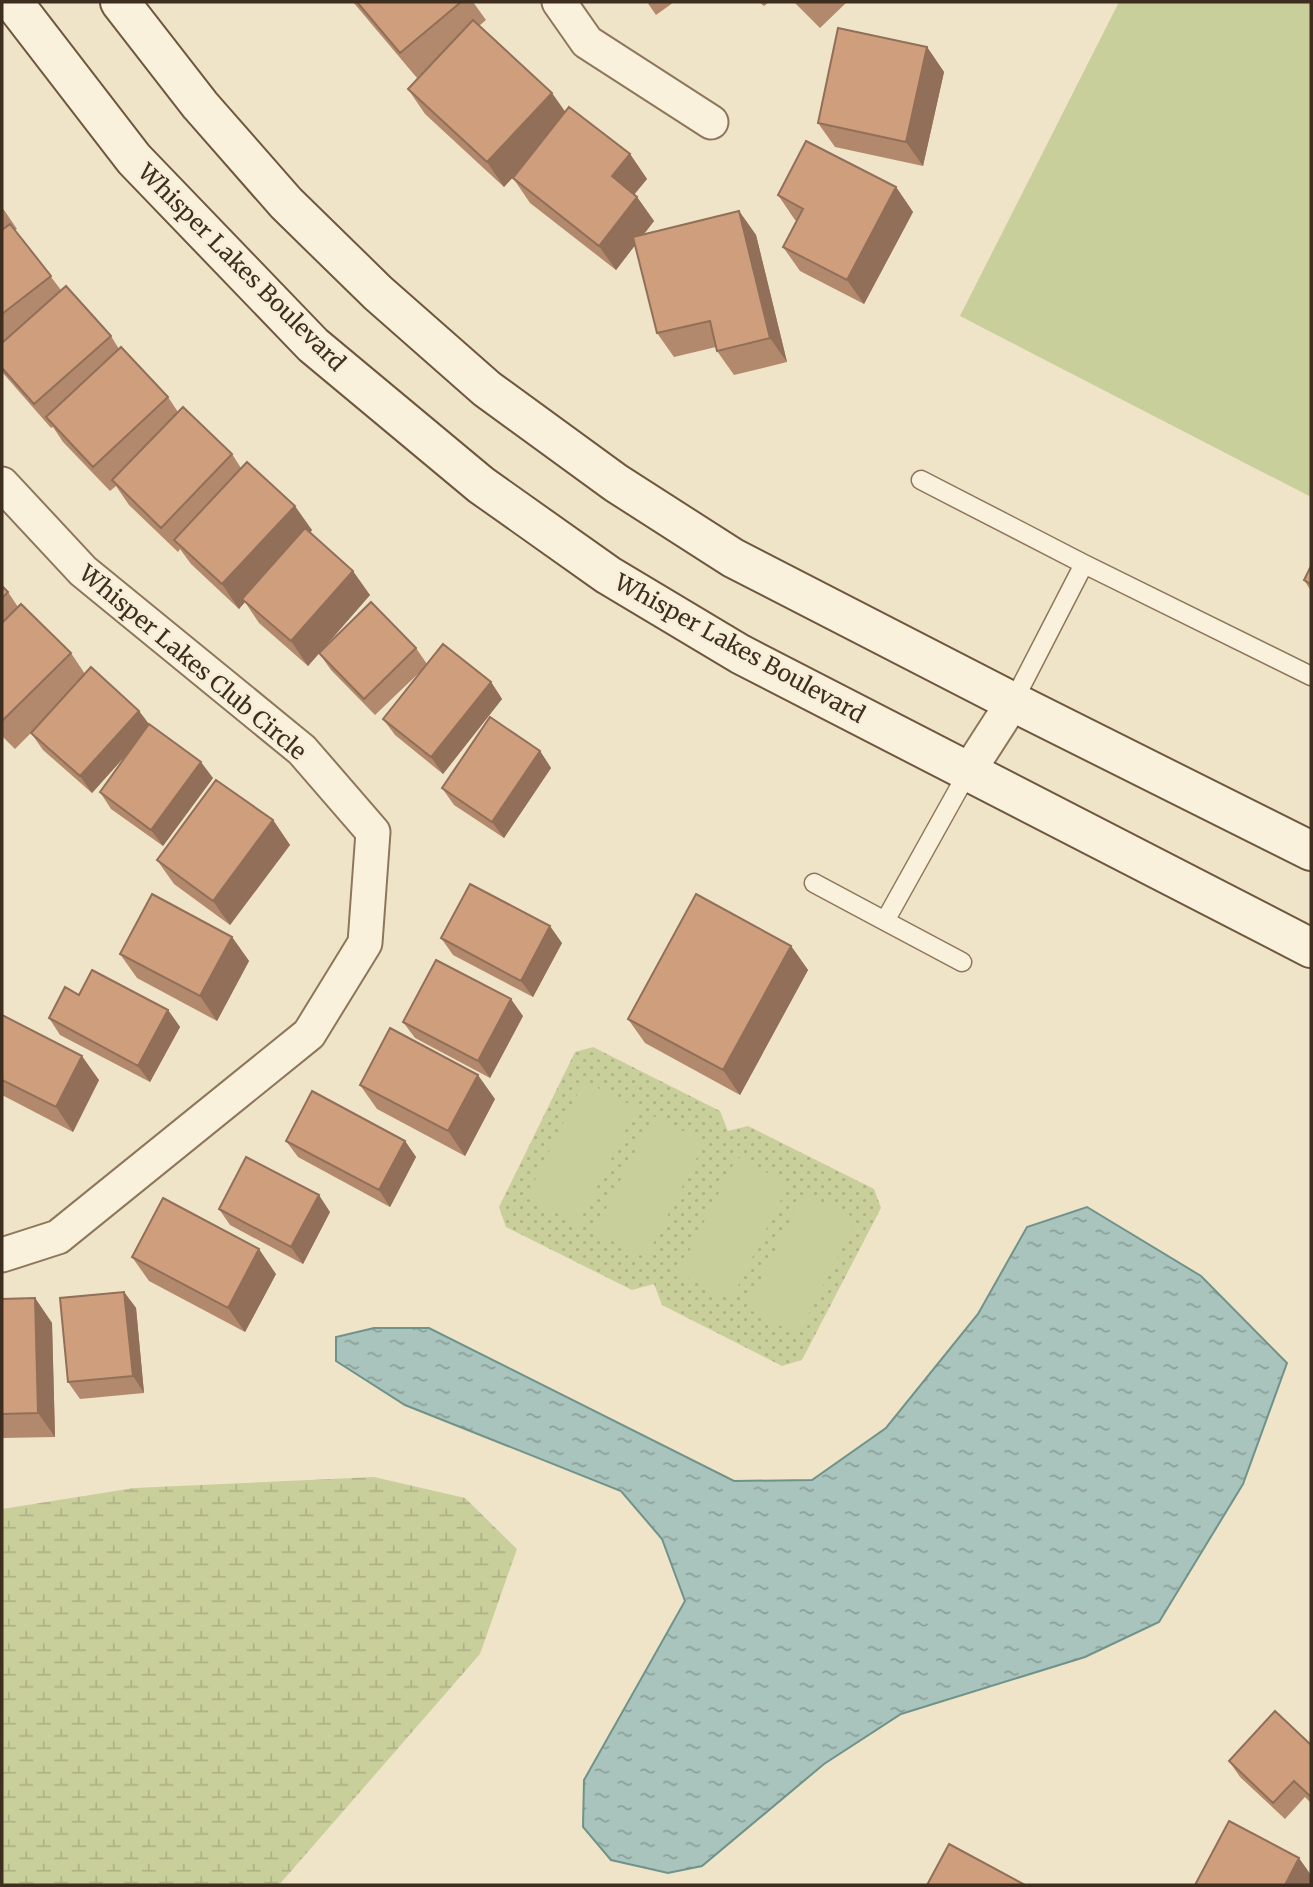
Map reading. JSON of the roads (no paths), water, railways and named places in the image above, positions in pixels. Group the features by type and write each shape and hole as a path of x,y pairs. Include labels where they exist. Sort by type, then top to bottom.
{"street":[{"name":"Whisper Lakes Boulevard","path":"13,2 134,159 313,345 481,485 608,575 740,654 1311,948"},
{"path":"120,2 200,105 286,202 378,293 487,389 616,483 733,558 1311,851"},
{"path":"559,2 587,43 711,122"},
{"name":"Whisper Lakes Club Circle","path":"2,484 83,571 302,750 373,832 365,943 309,1034 58,1237 2,1255"},
{"path":"968,772 1013,702"}],"lane":[{"path":"921,480 1084,565 1311,676"},
{"path":"1013,702 1084,565"},
{"path":"885,921 968,772"},
{"path":"814,883 962,962"}],"water":[{"path":"1087,1207 1201,1276 1287,1363 1243,1484 1159,1622 1085,1657 901,1714 824,1764 702,1866 668,1873 611,1860 583,1827 584,1780 685,1601 662,1539 621,1491 405,1405 336,1361 336,1337 374,1328 429,1328 734,1481 812,1480 886,1428 978,1314 1027,1227"}]}
